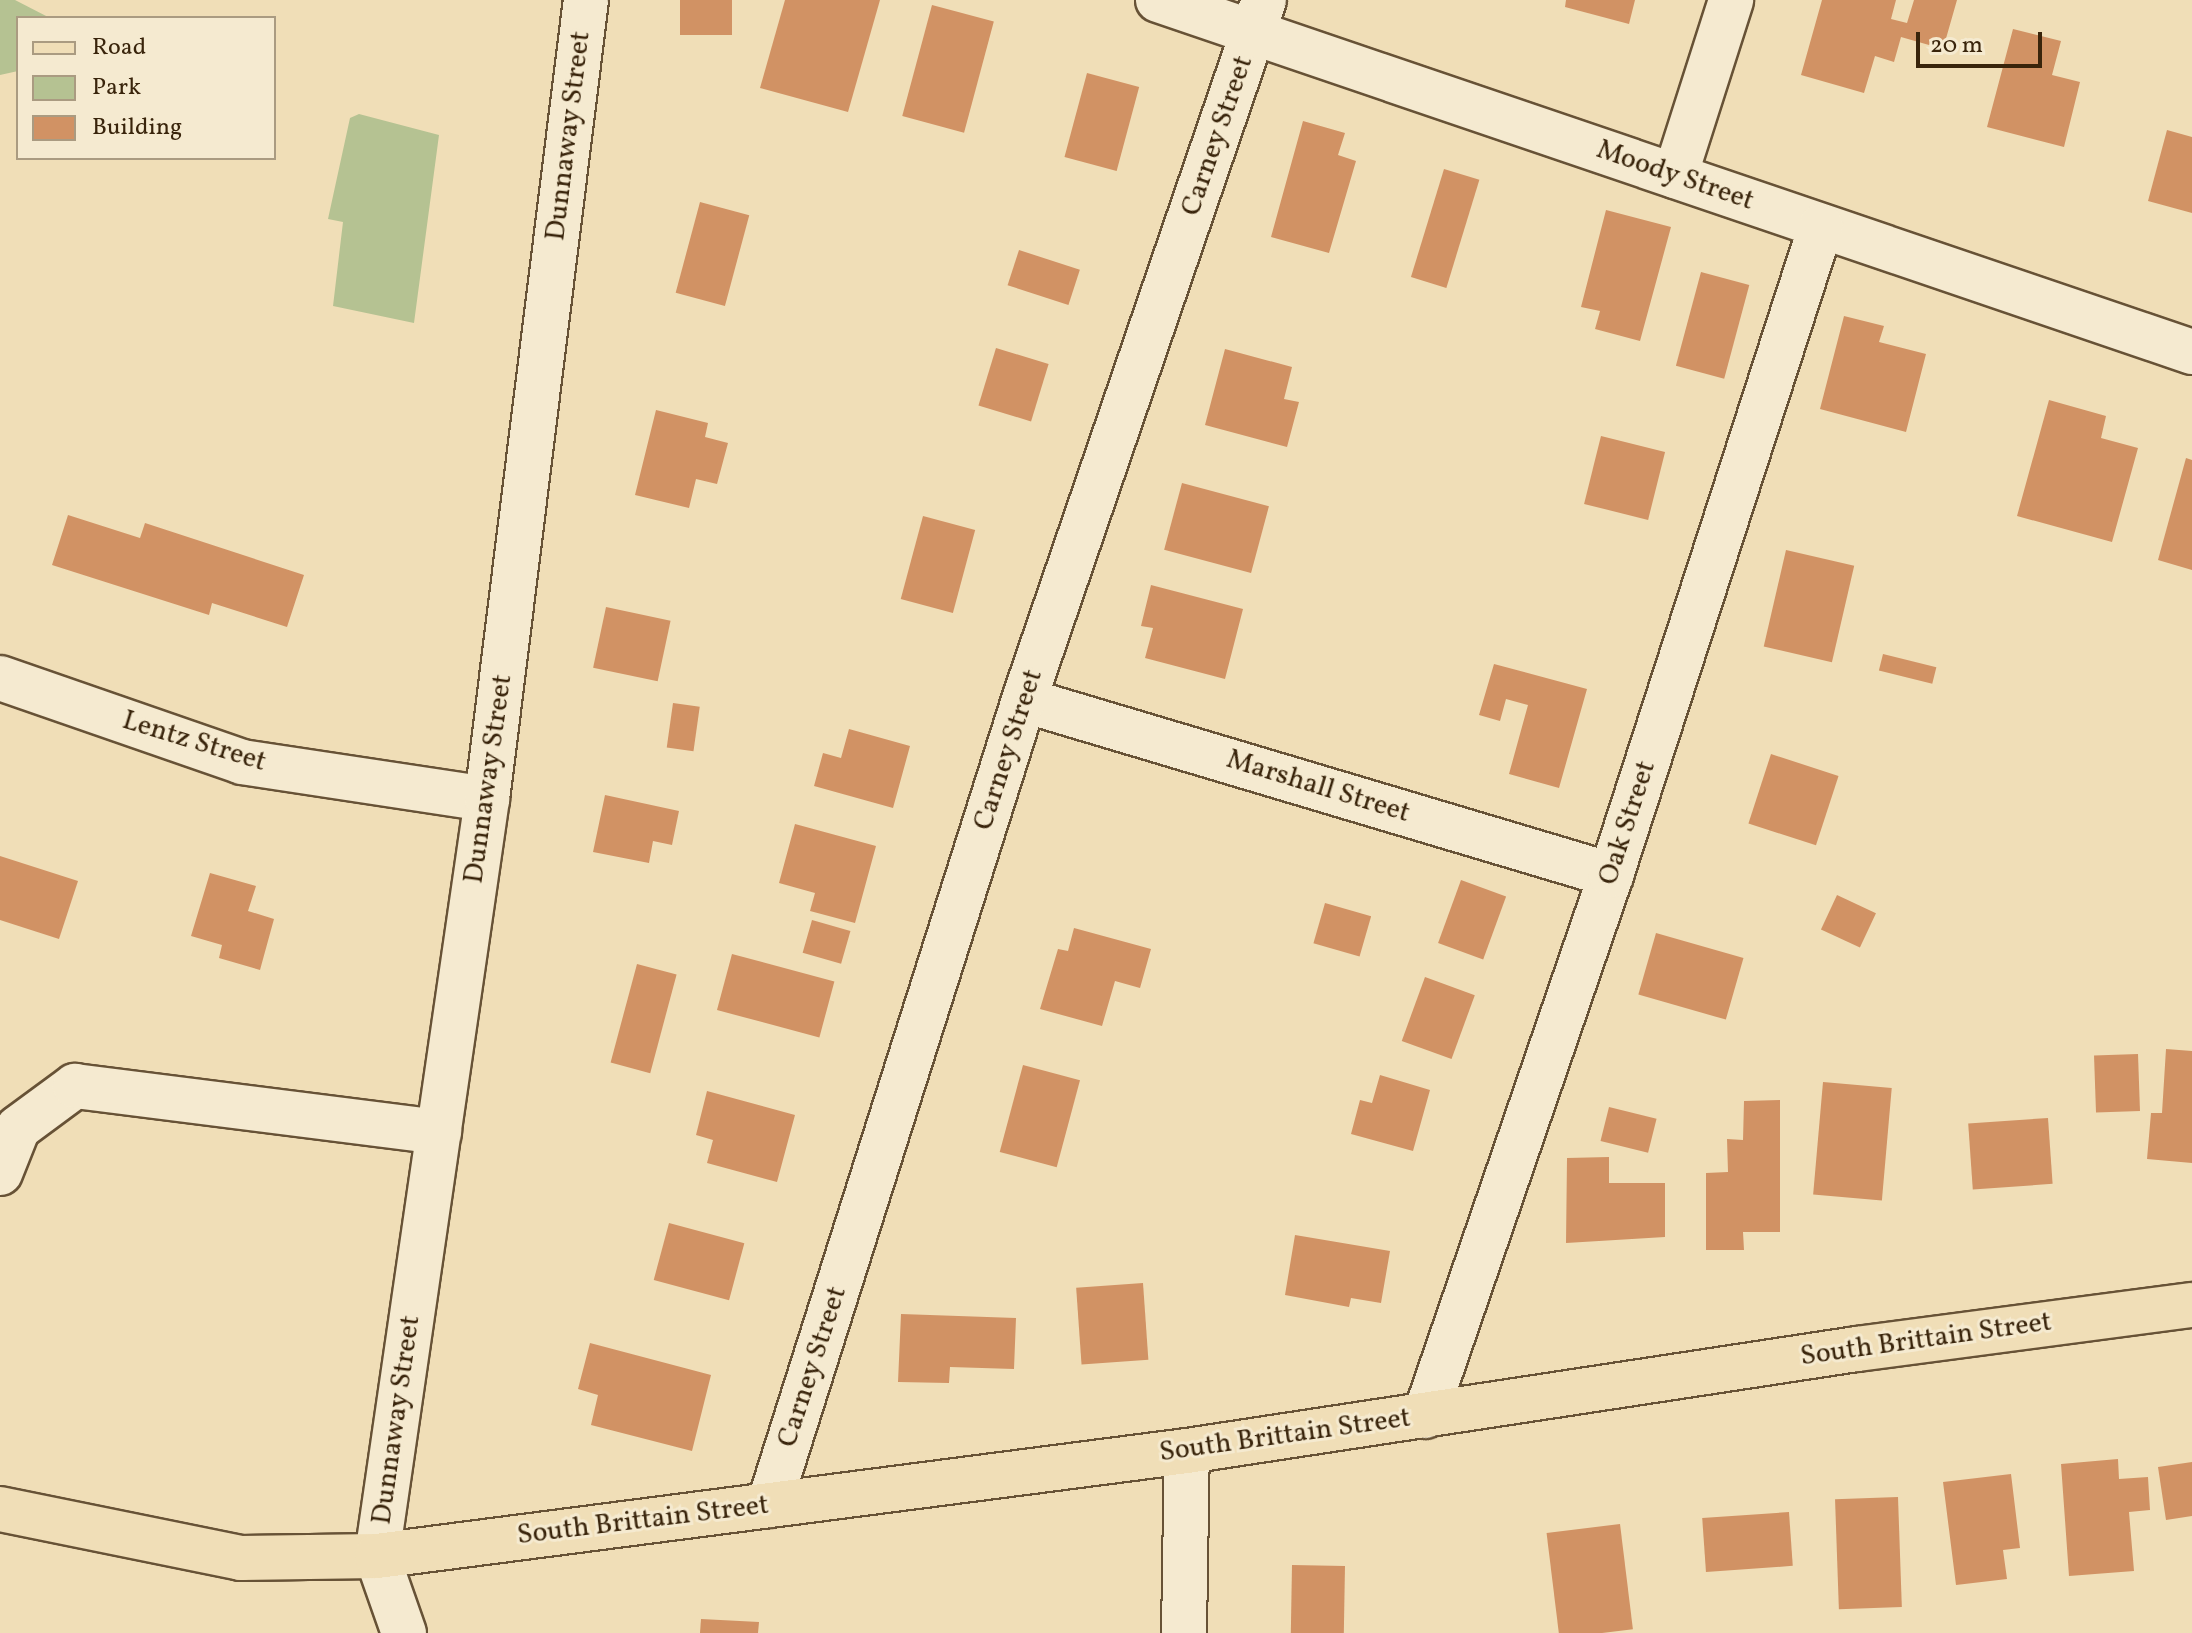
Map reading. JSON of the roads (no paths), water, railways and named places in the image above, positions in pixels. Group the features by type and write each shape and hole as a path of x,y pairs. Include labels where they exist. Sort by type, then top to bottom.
{"main road":[{"name":"South Brittain Street","path":"0,1509 241,1558 377,1556 1187,1451 2192,1305"}],"street":[{"name":"Dunnaway Street","path":"377,1556 487,799 586,0"},
{"name":"Moody Street","path":"1158,0 1259,15 1675,176 2192,352"},
{"path":"1675,176 1731,0"},
{"name":"Carney Street","path":"769,1505 1024,700 1259,15"},
{"name":"Oak Street","path":"1425,1416 1611,875 1821,226"},
{"name":"Lentz Street","path":"0,678 242,762 487,799"},
{"name":"Marshall Street","path":"1024,700 1611,875"},
{"path":"0,1173 18,1128 75,1086 439,1132"},
{"path":"1184,1633 1187,1451"},
{"path":"377,1556 404,1633"}]}
